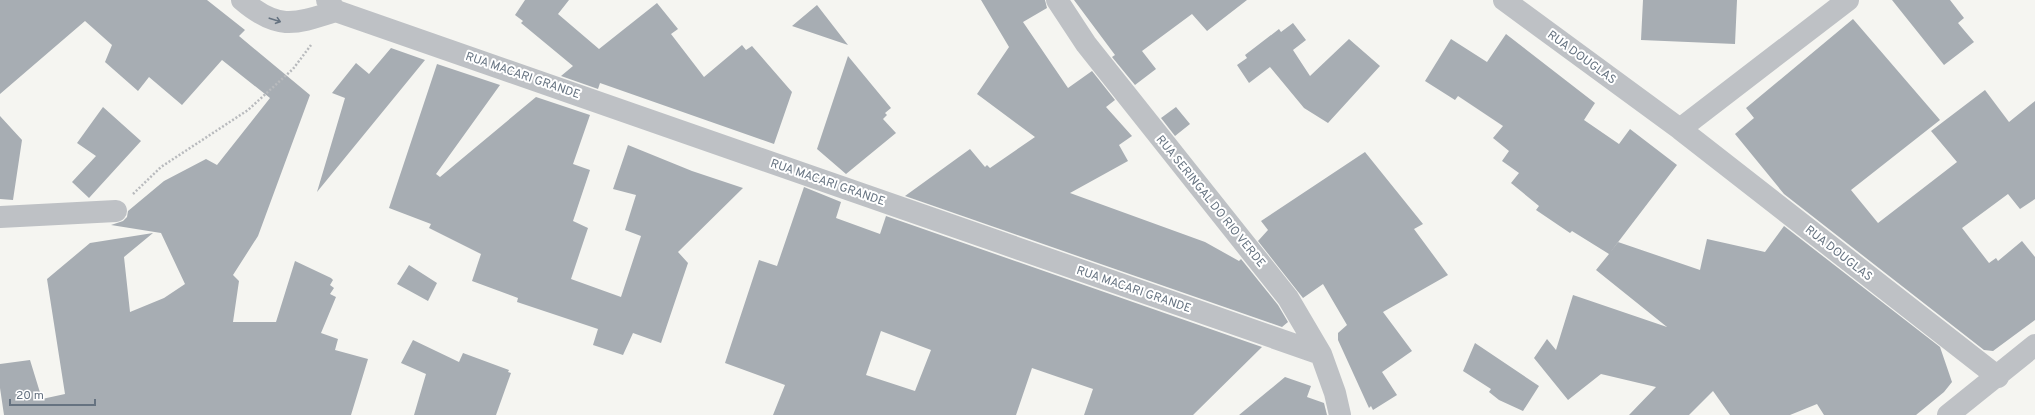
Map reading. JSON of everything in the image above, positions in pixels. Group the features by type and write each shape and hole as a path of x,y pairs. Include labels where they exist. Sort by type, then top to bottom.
{"street":[{"name":"RUA MACARI GRANDE","path":"242,0 274,21 290,23 302,22 331,6 1321,354"},
{"name":"RUA SERINGAL DO RIO VERDE","path":"1057,0 1086,44 1288,298 1321,354 1335,394 1340,415"},
{"name":"RUA DOUGLAS","path":"1504,0 1680,129 1998,377"},
{"path":"1680,129 1848,0"},
{"path":"0,217 116,211"},
{"path":"1948,415 1998,377 2035,345"}],"path":[{"path":"116,211 161,167 248,110 293,69 312,43"}],"building":[{"path":"0,0 207,0 245,30 239,36 310,95 258,236 233,275 239,281 233,322 276,322 295,261 331,278 333,280 330,285 334,288 330,294 336,297 321,333 338,339 335,350 368,359 351,415 4,415 0,388 0,364 30,360 42,399 65,394 47,279 90,243 153,233 124,257 130,312 164,298 185,284 161,233 111,225 123,221 127,217 128,211 164,181 206,159 217,165 270,98 222,60 182,105 149,77 138,91 105,62 112,45 85,21 0,94"},
{"path":"525,0 569,0 558,14 599,49 657,3 678,29 671,34 704,77 742,45 746,50 752,46 792,92 774,144 600,83 598,89 561,76 573,66 521,23 523,21 515,15"},
{"path":"981,0 1045,0 1047,8 1023,22 1068,88 1092,71 1115,100 1106,107 1132,136 1119,145 1128,161 1070,193 1205,242 1239,261 1241,259 1278,305 1288,322 1282,327 905,196 970,149 985,167 987,165 990,168 1035,137 977,94 1009,47"},
{"path":"1074,0 1247,0 1207,31 1192,14 1142,51 1156,69 1135,85 1112,57 1115,55"},
{"path":"1643,0 1737,0 1735,44 1641,40"},
{"path":"1892,0 1950,0 1964,18 1958,23 1974,42 1944,65"},
{"path":"817,5 848,45 792,26"},
{"path":"1853,19 1940,120 1851,190 1878,223 1957,162 1931,131 1985,90 2009,122 2035,101 2035,199 2020,209 2008,194 1962,228 1989,263 1996,258 1998,261 2022,241 2035,257 2035,320 1993,351 1984,350 1784,194 1735,134 1754,118 1746,108"},
{"path":"1293,23 1306,40 1293,50 1310,76 1349,39 1380,66 1328,123 1304,108 1270,67 1249,83 1237,65 1247,58 1245,55 1279,29 1281,32"},
{"path":"1506,34 1595,103 1584,120 1619,144 1630,129 1677,165 1618,242 1700,270 1707,239 1765,252 1784,226 1940,347 1952,382 1944,392 1916,415 1824,415 1817,404 1790,415 1730,415 1713,391 1689,415 1629,415 1656,387 1601,374 1568,400 1534,358 1547,339 1556,350 1573,295 1667,327 1596,270 1609,254 1572,231 1570,233 1536,210 1539,206 1511,183 1519,173 1502,161 1509,151 1493,138 1503,126 1458,96 1455,100 1425,81 1451,39 1487,62"},
{"path":"391,48 425,60 317,192 345,98 332,93 356,63 369,74"},
{"path":"848,56 891,108 885,113 887,115 883,119 896,133 846,174 817,149"},
{"path":"437,64 500,85 436,174 440,177 536,97 590,115 573,164 590,170 573,221 588,228 571,279 621,297 641,236 625,230 636,195 613,189 628,145 692,171 743,188 678,252 688,263 661,343 633,333 623,355 593,345 598,329 517,302 518,298 472,281 481,254 429,228 431,224 389,208"},
{"path":"103,107 141,141 89,198 72,182 96,156 77,143"},
{"path":"1176,107 1190,124 1175,136 1161,118"},
{"path":"0,116 22,140 13,200 0,199"},
{"path":"1365,152 1423,224 1414,229 1448,275 1383,312 1412,351 1382,372 1397,395 1373,410 1371,406 1369,408 1338,340 1338,333 1347,325 1323,284 1303,298 1258,241 1268,230 1261,221"},
{"path":"804,187 841,202 836,218 880,234 886,216 1262,347 1193,415 1084,415 1093,389 1032,368 1016,415 773,415 785,385 725,363 759,260 777,266","holes":["881,331 931,350 915,391 866,375"]},
{"path":"409,265 437,283 428,301 397,284"},
{"path":"413,340 459,362 463,353 509,370 508,372 511,373 496,415 414,415 426,374 401,363"},
{"path":"1475,343 1539,386 1523,411 1499,400 1489,392 1491,389 1463,371"},
{"path":"1285,377 1311,386 1307,397 1324,403 1327,415 1239,415"}]}
